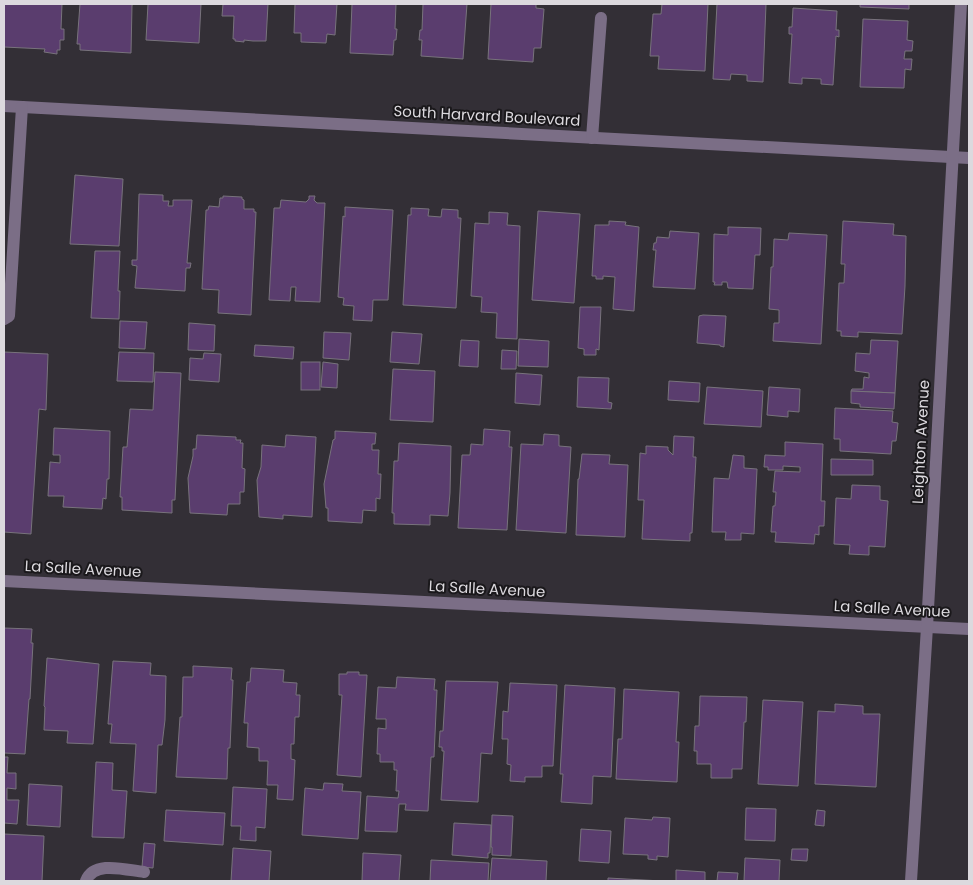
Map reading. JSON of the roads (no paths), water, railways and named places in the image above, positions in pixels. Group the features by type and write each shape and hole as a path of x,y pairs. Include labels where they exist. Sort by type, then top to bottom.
{"street":[{"name":"Leighton Avenue","path":"911,881 927,627 961,4"},
{"path":"592,138 601,18"},
{"name":"South Harvard Boulevard","path":"4,106 969,158"},
{"path":"4,319 9,316 22,107"},
{"name":"La Salle Avenue","path":"4,581 969,630"},
{"path":"86,881 93,871 100,868 144,872"}]}
